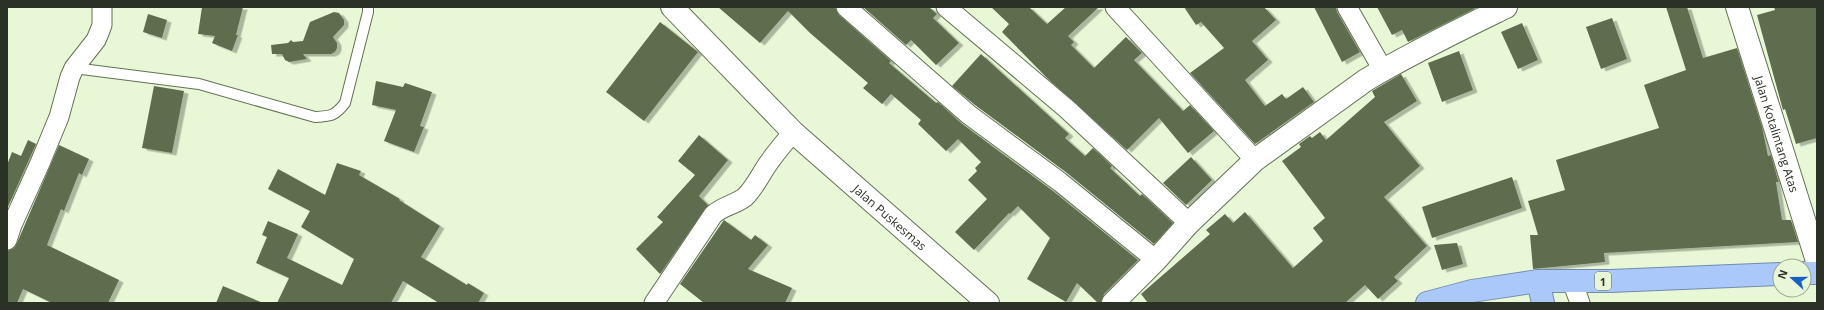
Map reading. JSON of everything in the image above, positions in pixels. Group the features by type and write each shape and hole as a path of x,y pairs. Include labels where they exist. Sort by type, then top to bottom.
{"highway":[{"name":"1","path":"1427,303 1472,291 1538,281 1610,281 1772,274"},
{"path":"1538,281 1542,303"}],"street":[{"path":"7,240 12,225 59,117 74,68 99,33 102,25 102,7"},
{"name":"Jalan Puskesmas","path":"672,7 793,132 988,303"},
{"path":"846,7 968,114 1060,182 1156,260"},
{"path":"946,7 1067,109 1189,223"},
{"path":"1115,7 1256,160"},
{"path":"1348,7 1383,70"},
{"name":"Jalan Kotalintang Atas","path":"1737,7 1817,261"},
{"path":"1113,303 1156,260 1189,223 1256,160 1383,70 1498,9"},
{"path":"654,303 713,215 717,211 738,202 745,196 759,180 769,163 793,132"},
{"path":"1572,281 1580,303"}],"lane":[{"path":"74,68 200,84 315,117 329,116 339,111 345,103 368,7"}],"building":[{"path":"202,7 243,7 236,35 238,35 232,51 212,43 215,36 198,34"},
{"path":"718,7 835,7 839,15 891,61 889,63 936,103 938,102 961,123 1053,191 1138,260 1104,294 1101,303 1098,303 1077,283 1066,302 1027,279 1050,238 1018,206 1010,214 1009,213 974,250 955,232 987,199 968,180 977,171 975,168 981,162 958,139 946,151 918,124 921,120 891,94 882,104 863,88 868,83 810,33 788,11 760,43"},
{"path":"863,7 929,7 937,14 933,18 959,43 936,65 911,40 906,45"},
{"path":"991,7 1029,7 1047,24 1066,7 1099,7 1068,36 1074,42 1071,45 1094,68 1126,37 1142,53 1134,60 1183,111 1190,105 1214,131 1188,153 1159,118 1127,150 1048,79 1002,32 1009,24"},
{"path":"1184,7 1264,7 1276,20 1252,41 1268,60 1245,80 1265,106 1282,94 1286,99 1303,87 1314,102 1255,144 1190,73 1224,48 1201,22 1196,25"},
{"path":"1314,7 1336,7 1337,12 1360,52 1342,62"},
{"path":"1377,7 1478,7 1408,42 1402,30 1392,35"},
{"path":"1666,7 1687,7 1703,58 1737,48 1762,127 1768,156 1771,155 1779,182 1776,182 1782,220 1791,220 1798,242 1604,253 1605,262 1533,269 1530,235 1538,235 1528,201 1565,190 1556,160 1659,128 1644,85 1686,70"},
{"path":"1774,7 1817,7 1817,138 1796,144 1785,109 1783,110 1757,15 1775,10"},
{"path":"334,12 339,13 344,20 344,25 333,37 337,43 335,52 331,54 303,54 307,59 289,62 285,60 282,54 272,54 271,45 288,43 291,40 293,42 303,41 310,22"},
{"path":"148,14 167,20 162,38 143,32"},
{"path":"1612,18 1627,59 1601,69 1586,27"},
{"path":"660,22 698,52 644,121 606,92"},
{"path":"1522,23 1538,60 1518,69 1501,32"},
{"path":"1459,51 1473,90 1442,102 1428,63"},
{"path":"981,54 1069,134 1065,138 1085,156 1093,148 1112,166 1110,168 1140,196 1142,194 1173,223 1154,244 1067,173 975,105 952,86"},
{"path":"1401,74 1417,101 1384,122 1420,166 1384,197 1427,246 1394,277 1398,281 1378,299 1365,285 1345,303 1148,303 1141,294 1210,234 1206,230 1225,214 1233,223 1245,212 1293,268 1323,241 1313,228 1325,218 1282,161 1301,147 1299,144 1310,136 1312,138 1320,132 1326,140 1375,97 1372,91"},
{"path":"376,81 403,87 405,83 432,92 420,126 424,127 414,152 384,141 396,110 372,105"},
{"path":"154,86 184,91 172,153 142,148"},
{"path":"699,135 728,160 699,196 708,205 660,274 636,249 663,222 657,217 695,175 678,161"},
{"path":"28,140 36,144 7,209 7,165 12,152 21,156"},
{"path":"59,145 89,159 82,175 79,173 64,211 61,209 47,245 119,280 108,303 52,303 23,289 17,303 7,303 7,251 14,248 17,243"},
{"path":"1191,157 1212,180 1186,205 1163,183"},
{"path":"337,163 361,171 359,175 400,199 399,200 440,226 421,257 467,285 468,283 484,293 478,303 439,303 403,281 391,303 277,303 289,278 256,263 267,237 262,235 268,221 298,234 287,258 342,285 354,259 301,227 310,211 268,189 278,169 325,195"},
{"path":"1512,177 1522,208 1432,238 1422,207"},
{"path":"724,220 751,240 755,235 768,245 748,269 792,288 785,303 704,303 680,284"},
{"path":"1457,243 1463,264 1442,270 1434,245"},
{"path":"223,286 263,303 216,303"}]}
